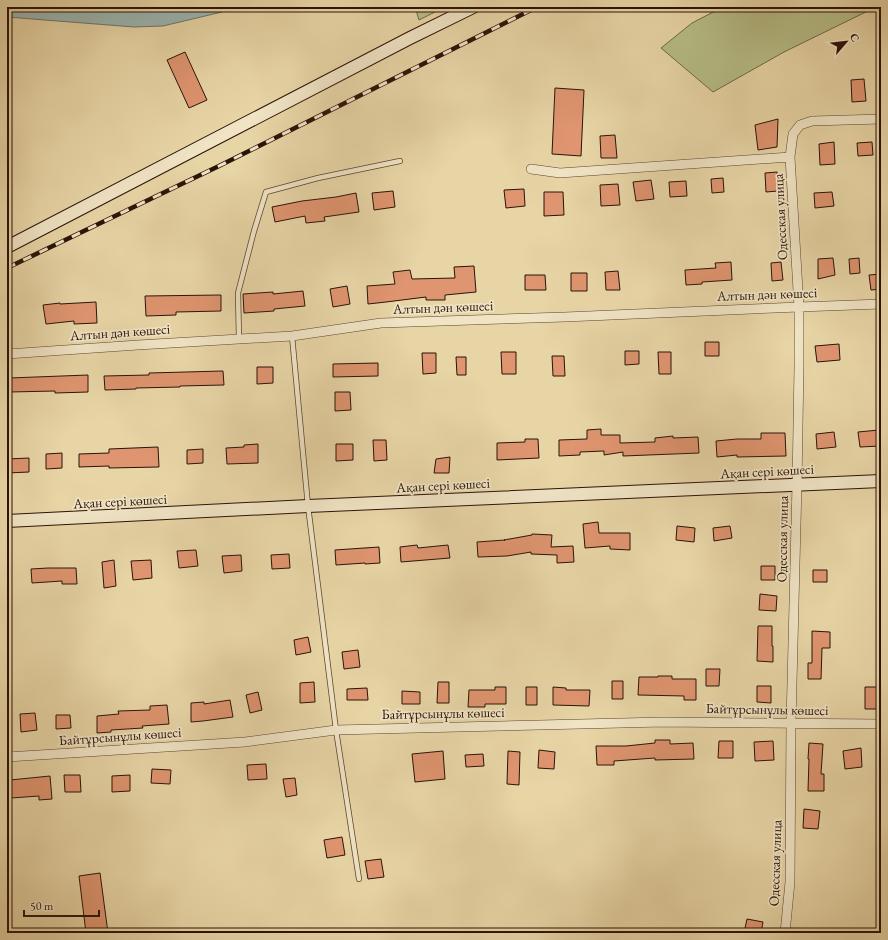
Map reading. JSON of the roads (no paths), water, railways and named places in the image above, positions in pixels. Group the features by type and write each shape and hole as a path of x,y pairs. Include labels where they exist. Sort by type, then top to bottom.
{"street":[{"path":"7,248 473,7"},
{"name":"Одесская улица","path":"785,933 790,882 791,723 797,484 799,306 790,157 793,134 800,125 812,121 881,119"},
{"path":"532,169 560,173 790,157"},
{"name":"Алтын дән көшесі","path":"7,354 292,336 381,323 573,317 799,306 881,304"},
{"name":"Ақан сері көшесі","path":"7,521 308,506 881,481"},
{"name":"Байтұрсынұлы көшесі","path":"7,757 246,742 336,730 663,722 881,724"}],"lane":[{"path":"239,339 238,293 266,192 318,178 400,161"},
{"path":"292,336 308,506 336,730 359,879"}],"water":[{"path":"7,7 231,7 222,12 163,26 134,27 7,17"}],"railway":[{"path":"7,268 219,166 537,7"}]}
